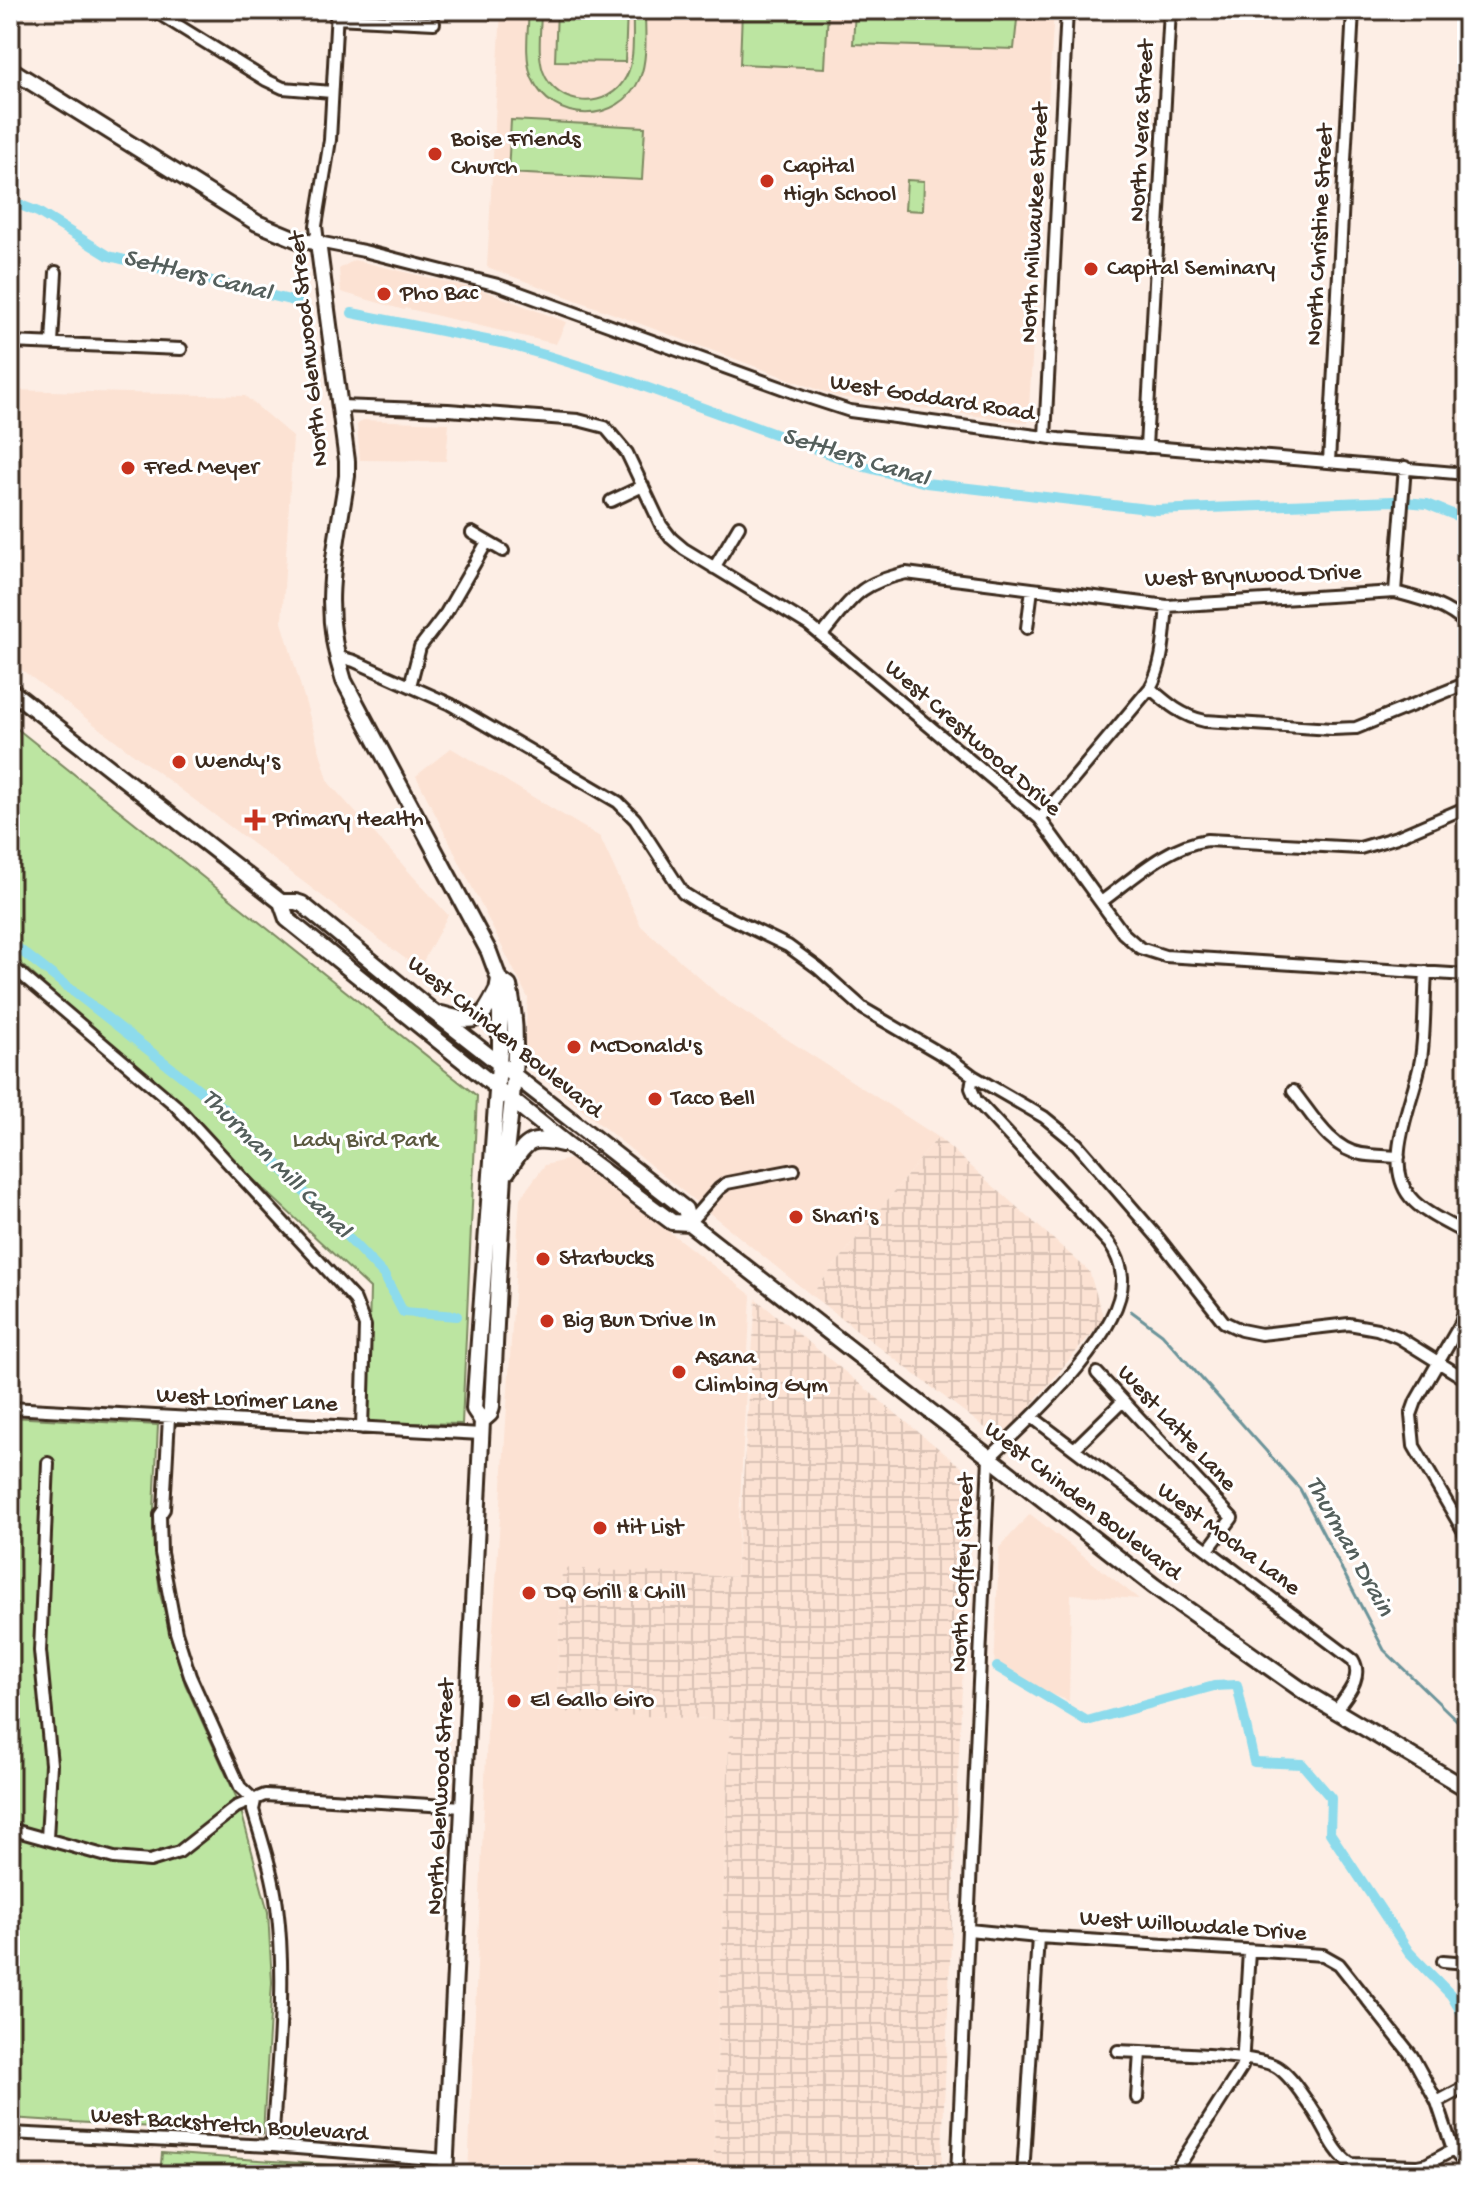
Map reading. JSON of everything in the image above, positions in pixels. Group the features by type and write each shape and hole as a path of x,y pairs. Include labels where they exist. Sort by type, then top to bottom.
{"main road":[{"path":"10,69 257,223 298,240 318,242"},
{"name":"North Glenwood Street","path":"318,242 347,476 329,590 330,624 336,656 344,681 475,924 498,985 498,1062 474,1409 482,1428 445,2168"},
{"name":"West Chinden Boulevard","path":"10,690 281,902 287,919 568,1145 672,1222 689,1223 1154,1586 1239,1648 1335,1712 1467,1789"},
{"name":"West Chinden Boulevard","path":"281,902 302,904 432,1011 685,1209 689,1223"},
{"path":"432,1011 469,1022 477,1019 487,1010 498,985"},
{"name":"North Glenwood Street","path":"482,1428 492,1406 504,1175 513,1074 514,1005 509,986 498,985"},
{"path":"504,1175 520,1151 532,1141 541,1138 568,1145"}],"street":[{"path":"153,10 266,80 297,90 332,92"},
{"name":"North Milwaukee Street","path":"1045,437 1067,10"},
{"name":"North Vera Street","path":"1146,447 1170,10"},
{"name":"North Christine Street","path":"1329,462 1353,10"},
{"path":"336,14 434,23"},
{"name":"North Glenwood Street","path":"318,242 316,226 330,140 336,14"},
{"name":"West Goddard Road","path":"318,242 498,285 850,411 1045,437 1467,474"},
{"path":"52,343 56,272"},
{"path":"10,342 181,349"},
{"name":"West Crestwood Drive","path":"340,406 448,410 593,422 605,427 627,453 661,525 671,538 714,568 809,625 1040,819 1123,933 1140,948 1165,956 1467,975"},
{"path":"1395,592 1405,467"},
{"path":"611,501 643,486"},
{"path":"714,568 739,526"},
{"path":"472,533 503,551"},
{"path":"410,686 420,647 446,613 487,542"},
{"name":"West Brynwood Drive","path":"822,635 857,593 878,579 906,573 1167,606 1395,592 1429,601 1458,616 1467,625"},
{"path":"1027,628 1032,589"},
{"path":"1040,819 1150,688 1160,663 1167,606"},
{"path":"336,656 354,661 487,723 618,802 641,827 683,893 788,946 864,1009 1044,1117 1077,1144 1159,1239 1224,1322 1261,1334 1349,1324 1377,1329 1398,1337 1467,1380"},
{"path":"1150,688 1174,708 1197,719 1332,729 1356,728 1378,721 1467,683"},
{"path":"1101,902 1172,850 1190,842 1207,840 1360,848 1397,837 1467,807"},
{"path":"10,965 175,1105 355,1300 365,1326 362,1428"},
{"path":"1426,972 1421,1058 1404,1121 1399,1157 1401,1179 1409,1197 1416,1204 1467,1234"},
{"name":"North Coffey Street","path":"957,2175 989,1458 1083,1361 1102,1334 1122,1287 1121,1265 1109,1243 976,1100 971,1088 973,1076"},
{"path":"1293,1091 1344,1149 1360,1154 1399,1157"},
{"path":"689,1223 727,1183 794,1170"},
{"path":"1467,1303 1461,1323 1411,1415 1414,1446 1467,1537"},
{"name":"West Latte Lane","path":"1097,1373 1232,1518 1208,1550"},
{"path":"1074,1449 1123,1401"},
{"name":"West Lorimer Lane","path":"10,1408 362,1428 482,1428"},
{"path":"169,1417 164,1509 160,1515 161,1553 176,1632 190,1676 240,1787 255,1801"},
{"name":"West Mocha Lane","path":"1032,1417 1354,1661 1358,1671 1356,1679 1335,1712"},
{"path":"47,1839 51,1764 40,1651 48,1463"},
{"path":"10,1829 114,1858 150,1861 179,1852 236,1807 265,1795 463,1807"},
{"path":"255,1801 253,1810 269,1865 280,1940 282,1983 272,2146"},
{"name":"West Willowdale Drive","path":"969,1930 1323,1955 1339,1964 1412,2056 1437,2102 1453,2150"},
{"path":"1023,2175 1038,1937"},
{"path":"1173,2175 1238,2078 1243,2058 1249,1951"},
{"path":"1443,1961 1467,1963"},
{"path":"1118,2051 1243,2058 1273,2064 1282,2070 1316,2113 1343,2159 1351,2164 1417,2166 1453,2150 1467,2166"},
{"path":"1137,2098 1140,2052"},
{"path":"1437,2102 1467,2086"},
{"name":"West Backstretch Boulevard","path":"10,2133 272,2146 445,2168"}],"shaded area":[{"name":"Capital High School","path":"501,10 1054,10 1028,423 838,397 487,267"},
{"path":"354,260 485,291 566,322 556,344 404,310 341,292 339,269"},
{"path":"10,390 245,396 293,437 282,622 329,783 448,915 419,969 10,661"},
{"path":"363,420 449,423 446,461 360,460 357,425"},
{"path":"451,748 600,837 641,926 720,996 938,1137 811,1295 523,1062 528,998 416,776"},
{"path":"938,1137 1089,1271 1104,1319 1001,1440 811,1295"},
{"path":"574,1158 751,1295 736,1577 562,1569 556,1711 730,1720 713,2175 468,2175 488,1710 520,1198 545,1165"},
{"path":"756,1299 971,1475 941,2175 713,2175 730,1720 556,1712 562,1568 736,1577"},
{"path":"1030,1514 1139,1599 1071,1594 1069,1701 994,1671 999,1548"}],"green space":[{"path":"529,10 541,10 540,57 550,83 570,98 583,101 608,96 626,77 632,53 633,10 645,10 644,62 640,78 630,93 618,104 602,111 570,111 554,104 532,78 527,44"},
{"path":"557,10 627,10 625,62 555,61"},
{"path":"742,10 828,10 825,68 740,64"},
{"path":"855,10 1018,10 1014,49 853,44"},
{"path":"511,120 645,127 642,180 508,173"},
{"path":"907,180 924,181 923,211 905,210"},
{"name":"Lady Bird Park","path":"10,723 477,1096 462,1424 367,1422 370,1288 10,953"},
{"path":"10,1417 158,1425 153,1531 160,1594 185,1684 239,1803 268,1912 272,1982 263,2134 10,2118"},
{"path":"162,2153 355,2167 362,2175 160,2175"}],"waterway":[{"name":"Settlers Canal","path":"10,201 38,212 109,256 302,303"},
{"name":"Settlers Canal","path":"352,313 506,344 545,355 629,381 865,467 926,483 1156,510 1393,501 1427,504 1467,520"},
{"name":"Thurman Mill Canal","path":"10,942 224,1109 384,1275 403,1312 457,1316"},
{"name":"Thurman Drain","path":"1131,1311 1162,1334 1300,1489 1384,1650 1467,1730"},
{"name":"Thurman Mill Canal","path":"997,1667 1087,1721 1214,1686 1237,1685 1254,1762 1302,1764 1331,1798 1330,1833 1409,1952 1451,1995 1467,2022"}],"place":[{"name":"Boise Friends Church","path":"435,154"},
{"name":"Capital High School","path":"767,181"},
{"name":"Capital Seminary","path":"1091,269"},
{"name":"Pho Bac","path":"384,294"},
{"name":"Fred Meyer","path":"128,468"},
{"name":"Wendy's","path":"179,762"},
{"name":"Primary Health","path":"255,820"},
{"name":"McDonald's","path":"574,1047"},
{"name":"Taco Bell","path":"655,1099"},
{"name":"Shari's","path":"796,1217"},
{"name":"Starbucks","path":"543,1259"},
{"name":"Big Bun Drive In","path":"547,1321"},
{"name":"Asana Climbing Gym","path":"679,1372"},
{"name":"Hit List","path":"600,1528"},
{"name":"DQ Grill & Chill","path":"529,1593"},
{"name":"El Gallo Giro","path":"514,1701"}]}
